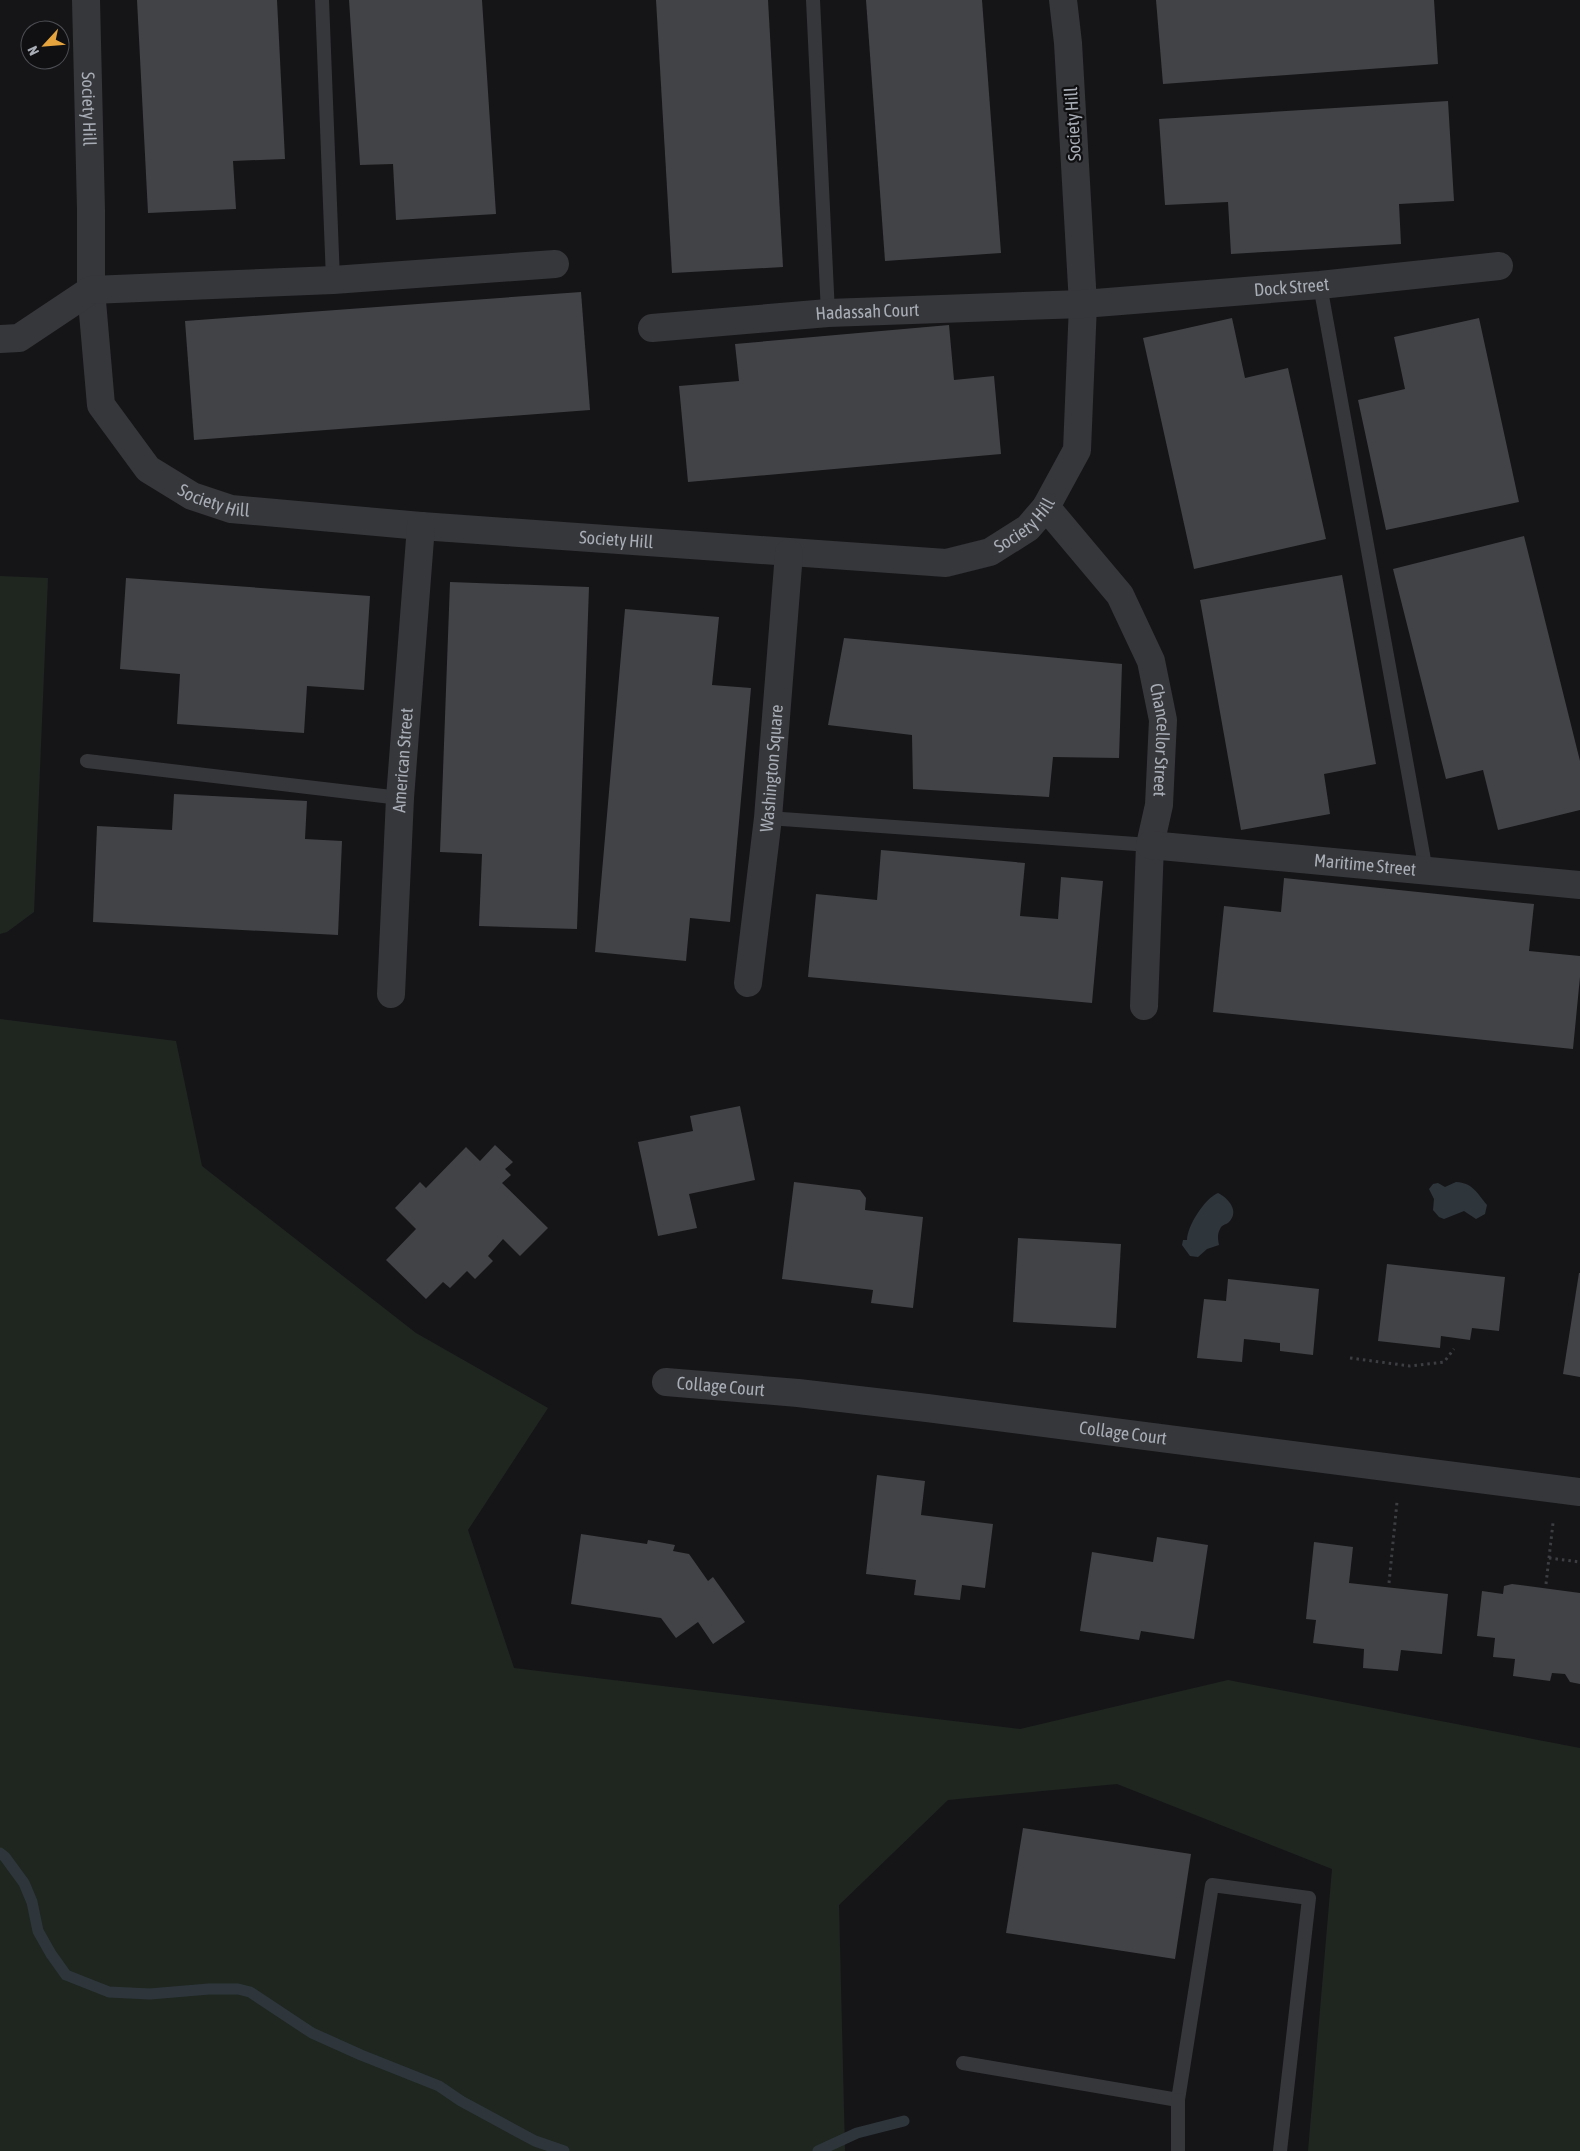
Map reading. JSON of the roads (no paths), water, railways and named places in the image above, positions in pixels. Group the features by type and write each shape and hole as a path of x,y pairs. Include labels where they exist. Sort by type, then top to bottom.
{"street":[{"name":"Society Hill","path":"86,0 91,290 101,405 148,469 192,496 231,509 421,526 946,563 990,552 1028,528 1046,507 1077,450 1083,304 1068,43 1063,0"},
{"path":"0,339 19,338 91,290 333,280 555,264"},
{"name":"Dock Street","path":"1083,304 1320,285 1499,266"},
{"name":"Hadassah Court","path":"652,328 828,313 1083,304"},
{"name":"Chancellor Street","path":"1046,507 1120,595 1151,661 1163,720 1159,805 1150,846 1144,1006"},
{"name":"American Street","path":"391,994 400,798 421,526"},
{"name":"Washington Square","path":"748,983 768,818 789,553"},
{"name":"Maritime Street","path":"1150,846 1580,885"},
{"name":"Collage Court","path":"666,1382 798,1393 927,1408 1580,1492"}],"lane":[{"path":"322,0 333,280"},
{"path":"813,0 828,313"},
{"path":"1320,285 1426,870"},
{"path":"87,761 400,798"},
{"path":"768,818 1150,846"},
{"path":"1178,2151 1178,2100 1212,1885 1309,1898 1280,2151"},
{"path":"963,2063 1178,2100"}],"waterway":[{"path":"0,1853 24,1883 32,1902 38,1931 66,1975 109,1992 150,1994 209,1989 238,1989 250,1992 312,2033 439,2086 461,2101 535,2141 564,2151"},
{"path":"818,2151 857,2133 904,2121"}]}
